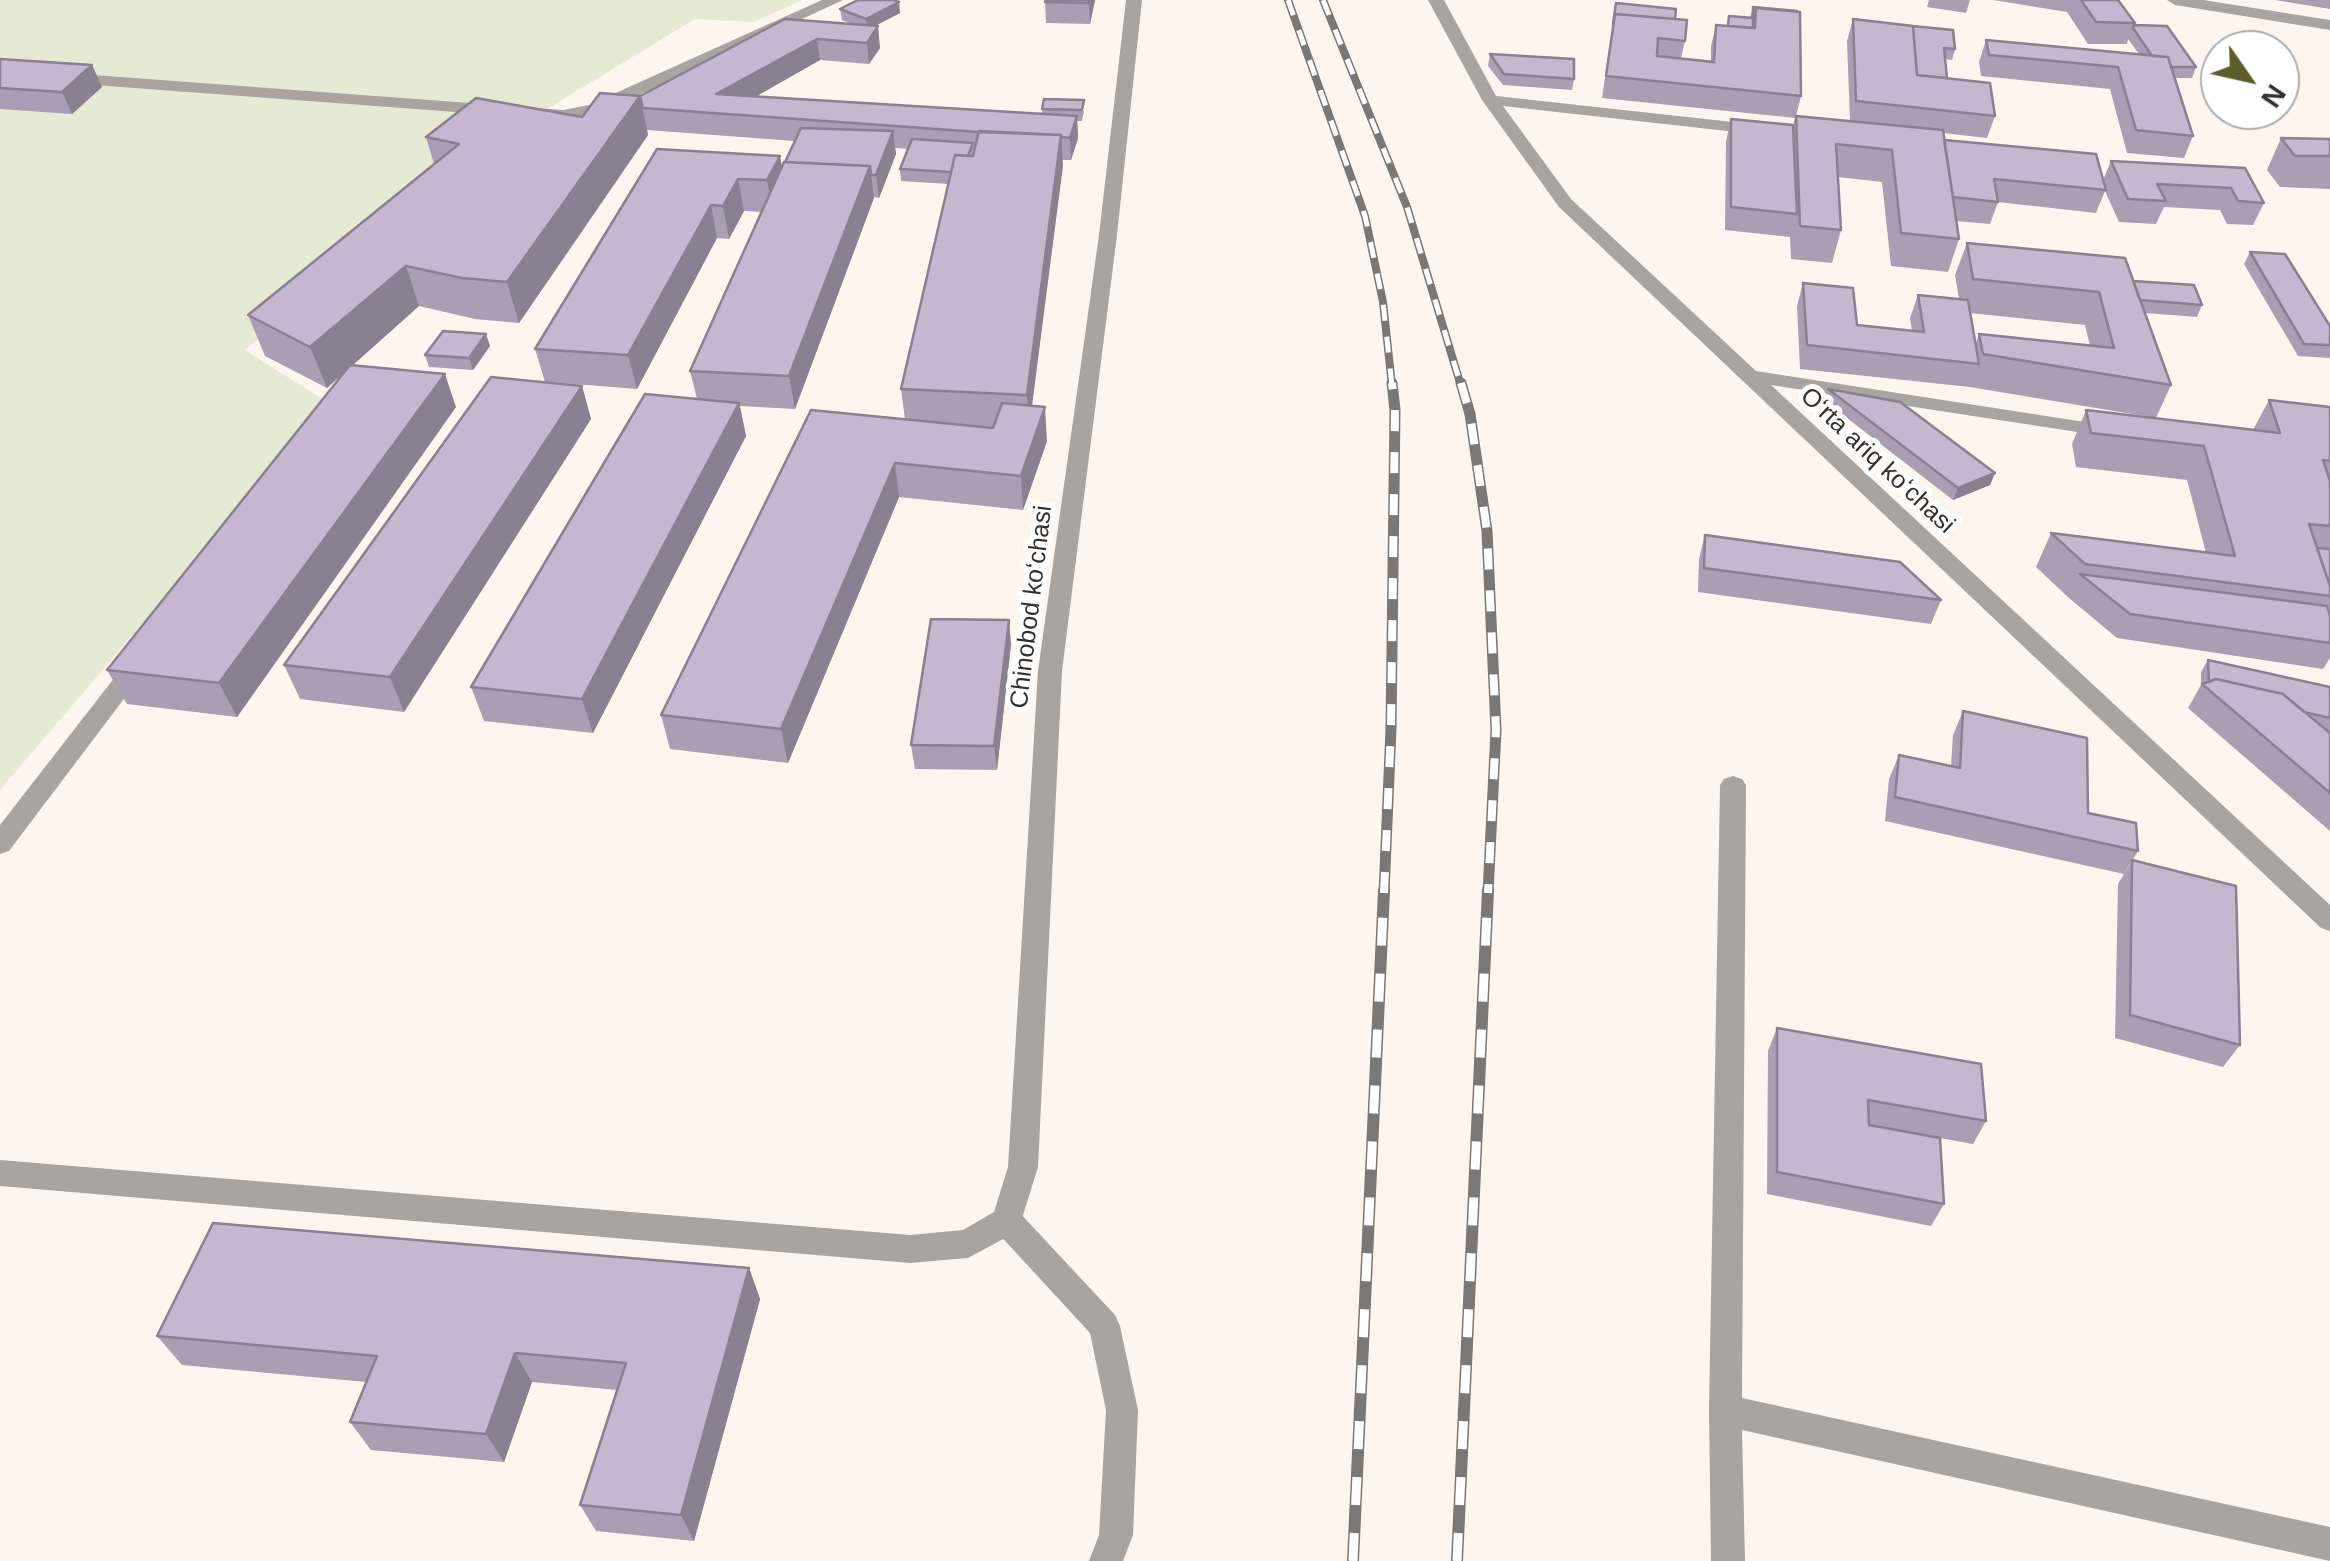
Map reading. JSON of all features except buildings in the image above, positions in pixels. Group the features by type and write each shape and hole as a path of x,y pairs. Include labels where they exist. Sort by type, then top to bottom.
{"street":[{"path":"0,73 563,114 594,109 835,0"},
{"name":"Chinobod koʻchasi","path":"1007,1220 1024,1168 1050,670 1108,235 1134,0"},
{"name":"Oʻrta ariq koʻchasi","path":"1436,0 1490,100 1565,203 2330,922"},
{"path":"2179,0 2330,24"},
{"path":"1490,100 1785,132"},
{"path":"1744,375 2122,433"},
{"path":"0,844 153,645"},
{"path":"1728,1561 1725,1410 1733,786"},
{"path":"0,1173 910,1249 968,1244 1007,1220 1104,1326 1122,1410 1116,1535 1106,1561"},
{"path":"1725,1410 2330,1544"}],"green space":[{"path":"0,0 802,0 754,22 695,19 529,120 245,350 330,404 0,790"}],"railway":[{"path":"1288,0 1365,216 1383,302 1392,386"},
{"path":"1323,0 1407,207 1461,386"},
{"path":"1384,893 1391,729 1395,410 1392,383"},
{"path":"1461,383 1470,414 1487,531 1496,730 1488,893"},
{"path":"1353,1561 1384,890"},
{"path":"1457,1561 1488,890"}]}
